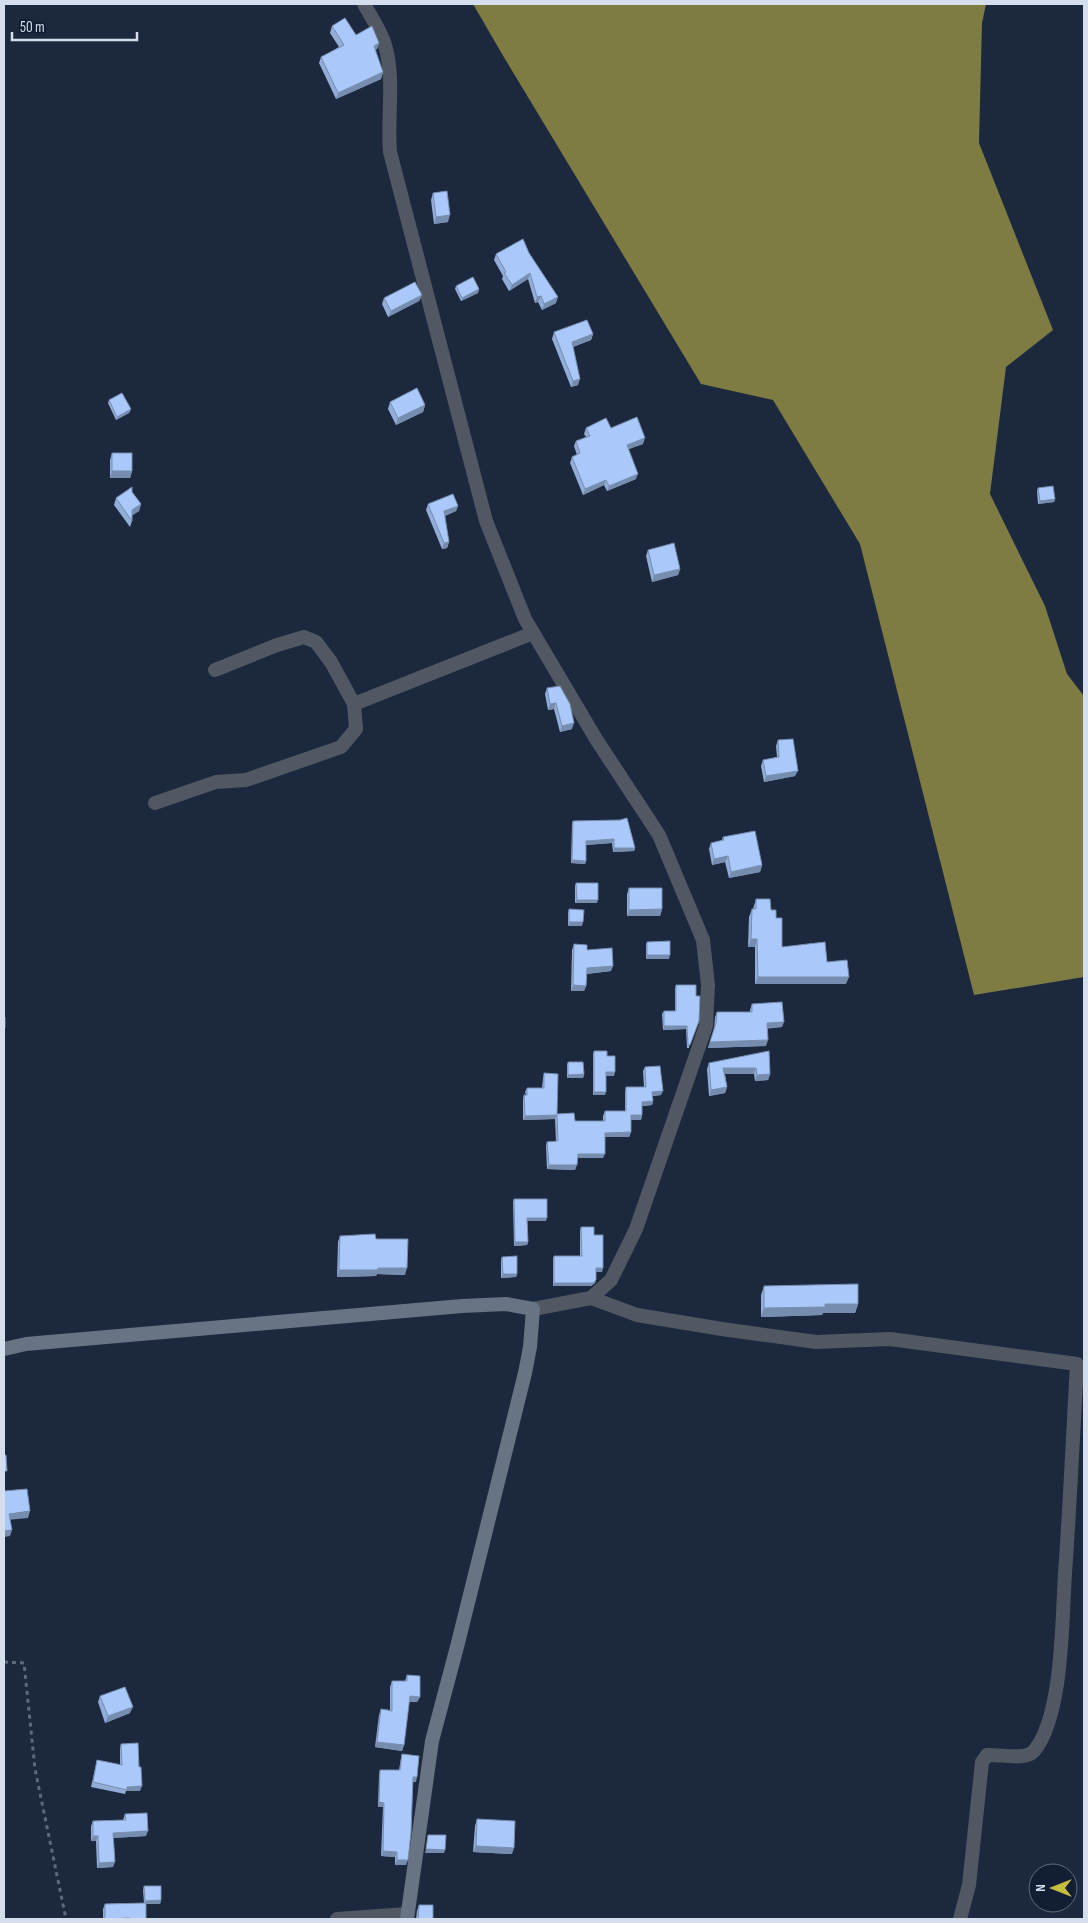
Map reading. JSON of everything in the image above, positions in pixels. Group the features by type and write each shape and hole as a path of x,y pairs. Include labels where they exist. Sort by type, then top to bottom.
{"main road":[{"path":"4,1349 45,1342 462,1306 506,1304 533,1308 530,1347 525,1373 432,1741 407,1917"}],"street":[{"path":"364,4 385,44 390,67 388,131 390,152 486,521 525,619 596,739 659,835 703,940 708,986 706,1026 636,1229 611,1280 591,1298"},
{"path":"354,704 533,633"},
{"path":"155,803 216,782 246,780 341,747 356,729 354,704 331,662 316,642 304,637 277,645 215,670"},
{"path":"533,1308 591,1298 637,1315 816,1342 890,1339 1081,1364 1070,1493 1058,1681 1046,1730 1033,1753 1020,1758 1000,1754 987,1755 982,1762 969,1885 960,1919"},
{"path":"337,1919 407,1917"}],"path":[{"path":"4,1662 24,1663 35,1769 66,1919"}],"shaded area":[{"path":"473,4 986,4 982,23 979,143 1053,330 1006,367 990,494 1045,606 1067,674 1084,696 1084,977 974,995 860,544 773,400 701,384"}],"building":[{"path":"345,18 356,35 372,26 379,43 374,46 383,72 338,93 321,57 344,45 332,26"},
{"path":"447,191 450,215 436,217 433,193"},
{"path":"523,239 529,253 558,297 544,304 541,296 537,297 530,273 512,285 504,273 506,272 496,254"},
{"path":"473,277 479,289 462,298 456,286"},
{"path":"415,282 422,295 391,311 384,298"},
{"path":"587,320 593,334 572,342 580,379 573,381 554,332"},
{"path":"417,388 425,405 398,418 390,402"},
{"path":"122,393 131,409 117,417 109,400"},
{"path":"637,417 645,438 627,445 638,474 609,486 606,480 585,489 572,457 580,453 576,441 590,436 586,428 606,418 611,428"},
{"path":"112,453 132,453 132,471 112,471"},
{"path":"1053,486 1055,499 1040,501 1038,488"},
{"path":"132,487 132,492 141,504 132,510 132,521 116,498"},
{"path":"453,494 458,506 444,511 449,542 444,543 428,504"},
{"path":"674,543 680,569 654,575 648,550"},
{"path":"560,686 570,704 574,723 562,726 556,703 550,704 547,688"},
{"path":"793,739 798,771 766,776 763,760 779,757 778,740"},
{"path":"627,818 635,848 614,848 614,839 586,841 586,861 572,860 573,821 620,820"},
{"path":"755,831 762,865 731,872 728,856 714,859 711,843 724,840 723,837"},
{"path":"576,883 598,883 598,900 577,900"},
{"path":"629,888 662,888 662,909 629,910"},
{"path":"756,899 770,899 771,910 776,910 776,918 782,918 782,947 825,942 827,962 847,960 849,977 758,977 757,939 751,939 752,909 756,909"},
{"path":"569,909 584,910 583,922 569,922"},
{"path":"670,941 670,955 647,955 647,942"},
{"path":"574,944 587,945 587,950 612,948 613,966 587,968 586,986 573,985"},
{"path":"676,985 696,985 696,996 700,996 699,1021 690,1045 688,1045 687,1026 664,1026 664,1011 676,1011"},
{"path":"782,1002 784,1022 767,1023 768,1040 710,1042 716,1023 717,1012 752,1012 752,1004"},
{"path":"594,1051 607,1051 607,1056 615,1056 615,1072 606,1072 606,1092 594,1092"},
{"path":"769,1051 770,1074 757,1075 756,1068 723,1068 727,1087 711,1090 709,1063"},
{"path":"568,1062 583,1062 584,1074 568,1075"},
{"path":"660,1066 663,1091 652,1092 653,1101 642,1102 642,1115 631,1115 631,1132 605,1133 605,1154 578,1154 577,1165 549,1165 547,1142 558,1141 557,1115 525,1116 524,1095 527,1095 527,1088 544,1088 544,1073 558,1074 557,1114 574,1113 575,1121 605,1121 605,1111 626,1111 626,1087 646,1087 645,1067"},
{"path":"514,1199 547,1199 547,1218 527,1218 528,1242 515,1242"},
{"path":"581,1227 594,1227 594,1235 603,1235 603,1268 596,1268 596,1280 593,1283 554,1283 554,1256 582,1256"},
{"path":"375,1234 376,1239 408,1239 407,1268 339,1270 340,1236"},
{"path":"517,1256 517,1274 503,1274 502,1257"},
{"path":"858,1284 858,1304 825,1304 825,1307 764,1308 764,1286"},
{"path":"4,1455 6,1455 7,1471 4,1471"},
{"path":"27,1489 30,1511 9,1514 12,1530 4,1531 4,1491"},
{"path":"407,1675 420,1676 420,1697 410,1696 404,1745 377,1742 381,1709 392,1711 392,1681 407,1681"},
{"path":"125,1687 133,1707 108,1716 100,1696"},
{"path":"138,1743 142,1786 127,1787 127,1790 93,1782 97,1760 122,1765 121,1744"},
{"path":"402,1754 419,1756 417,1777 413,1777 408,1860 397,1860 397,1852 383,1851 384,1803 379,1802 380,1770 400,1770"},
{"path":"147,1813 148,1831 113,1833 115,1862 99,1863 98,1836 93,1836 93,1821 126,1820 125,1814"},
{"path":"477,1819 515,1821 514,1848 476,1846"},
{"path":"428,1835 446,1835 445,1850 426,1849"},
{"path":"144,1886 161,1886 161,1900 145,1901"},
{"path":"146,1903 146,1919 105,1919 105,1904"},
{"path":"419,1905 433,1905 433,1919 418,1919"}]}
